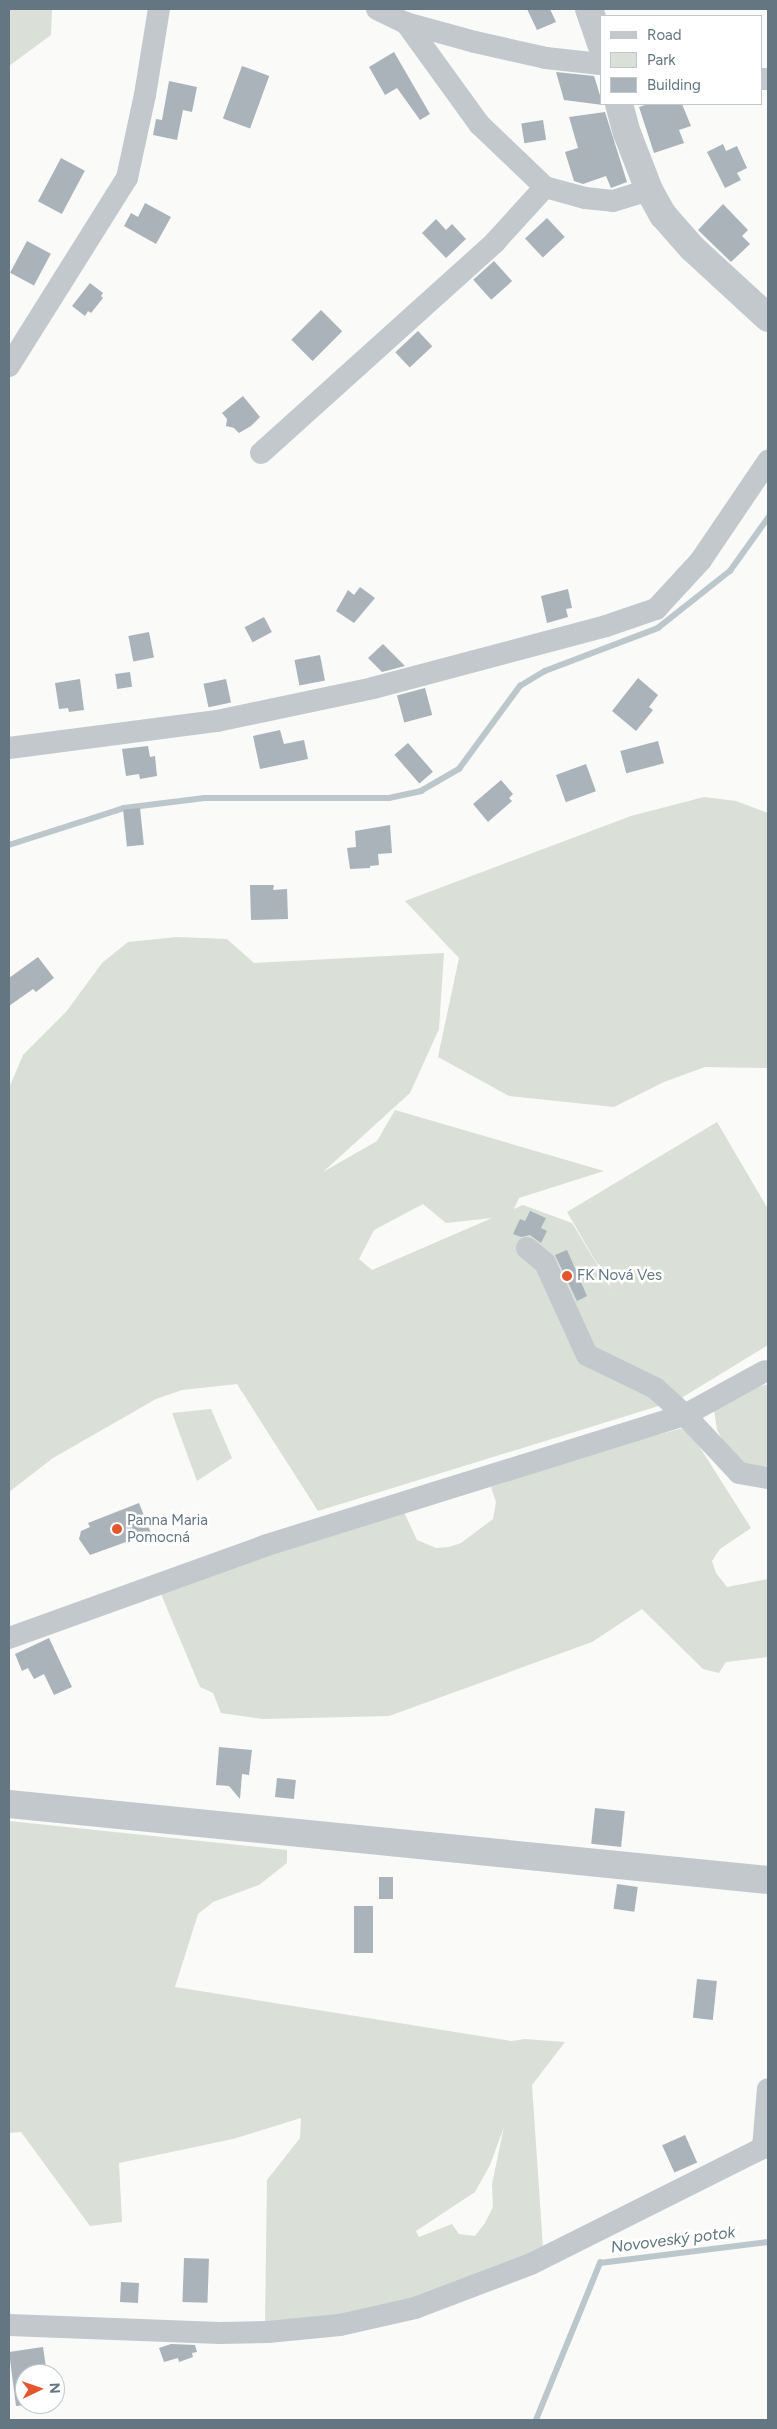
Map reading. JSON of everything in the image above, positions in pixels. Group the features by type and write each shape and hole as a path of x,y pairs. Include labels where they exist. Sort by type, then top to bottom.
{"street":[{"path":"9,366 128,178 145,95 158,9"},
{"path":"377,9 406,23 475,42 546,58 600,64"},
{"path":"589,9 600,41"},
{"path":"406,23 479,124 545,187 585,198 613,201 648,190"},
{"path":"619,105 627,133 648,190 663,215 692,248 768,318"},
{"path":"261,453 495,242 545,187"},
{"path":"9,748 217,721 373,688 606,626 656,609 701,560 768,461"},
{"path":"527,1248 545,1263 587,1355 655,1388 685,1415 739,1473 768,1478"},
{"path":"9,1638 267,1545 685,1415 765,1371"},
{"path":"9,1804 768,1880"},
{"path":"9,2325 220,2333 268,2332 340,2325 415,2308 531,2264 766,2148 768,2089"}],"green space":[{"path":"9,9 52,9 51,35 9,66"},
{"path":"704,797 736,801 768,813 768,1068 705,1067 664,1082 614,1107 509,1096 438,1057 459,958 405,901 631,816"},
{"path":"177,937 227,939 254,963 444,953 439,1029 410,1093 323,1172 377,1141 395,1110 604,1171 519,1198 514,1209 523,1205 572,1223 616,1296 567,1212 717,1122 768,1209 768,1345 678,1400 318,1511 237,1384 182,1390 156,1399 53,1458 9,1492 9,1088 23,1055 66,1012 102,963 128,942","holes":["423,1204 446,1223 492,1218 372,1270 359,1259 374,1230"]},
{"path":"768,1384 768,1467 735,1462 717,1430 714,1410 754,1388"},
{"path":"211,1409 232,1458 197,1481 172,1413"},
{"path":"687,1427 751,1528 720,1549 712,1561 716,1573 727,1587 768,1579 768,1657 726,1662 719,1673 703,1669 642,1609 592,1642 389,1716 263,1719 221,1713 213,1693 200,1687 158,1587 403,1510 417,1540 436,1548 449,1547 461,1543 493,1519 496,1502 491,1487 575,1457"},
{"path":"9,1821 287,1850 287,1863 259,1885 213,1902 198,1914 175,1987 511,2041 525,2039 565,2042 532,2085 543,2248 431,2296 339,2315 265,2322 267,2180 300,2138 301,2118 233,2139 119,2163 122,2222 90,2226 21,2132 9,2133","holes":["504,2127 492,2184 493,2207 485,2223 475,2236 459,2234 452,2224 419,2237 416,2231 475,2192 490,2165"]}],"building":[{"path":"527,9 550,9 556,22 537,30"},
{"path":"394,52 430,114 420,120 397,88 385,95 369,67"},
{"path":"242,66 269,76 250,129 223,119"},
{"path":"556,72 594,76 600,95 600,105 564,100"},
{"path":"169,81 197,87 192,112 183,110 177,140 153,135 156,119 162,120"},
{"path":"645,105 682,105 691,126 679,130 684,143 654,153 639,107"},
{"path":"605,112 627,182 611,188 606,176 583,184 574,181 565,152 578,148 569,117"},
{"path":"543,120 546,140 524,143 521,123"},
{"path":"723,144 726,151 737,146 747,168 737,173 741,180 725,188 707,152"},
{"path":"61,158 85,171 62,214 38,201"},
{"path":"145,203 171,217 156,244 124,226 131,213 138,217"},
{"path":"723,204 748,230 742,236 750,244 731,262 698,230"},
{"path":"547,218 565,237 543,257 525,238"},
{"path":"436,219 446,230 452,224 466,239 446,258 422,233"},
{"path":"27,241 51,254 34,285 10,273"},
{"path":"494,261 512,281 491,300 473,280"},
{"path":"90,283 103,293 101,296 103,298 91,313 88,311 85,316 72,306"},
{"path":"321,310 342,331 313,361 291,340"},
{"path":"418,331 432,346 410,368 395,352"},
{"path":"243,396 260,417 251,426 239,433 234,428 226,426 227,419 222,413"},
{"path":"360,587 375,598 354,623 336,611 348,590 354,595"},
{"path":"568,589 572,608 566,609 568,617 547,623 541,596"},
{"path":"264,617 272,632 253,642 245,627"},
{"path":"149,632 154,658 133,662 128,636"},
{"path":"383,644 405,666 382,672 368,658"},
{"path":"320,655 325,681 299,685 294,660"},
{"path":"130,672 132,687 117,689 115,674"},
{"path":"638,678 658,695 649,707 653,710 636,731 612,711"},
{"path":"80,679 84,710 69,712 68,708 59,709 55,683"},
{"path":"226,679 231,702 208,707 204,684"},
{"path":"425,688 432,715 404,723 397,696"},
{"path":"280,730 284,744 304,740 308,759 260,769 253,736"},
{"path":"658,741 664,763 626,773 620,751"},
{"path":"408,743 433,772 419,783 394,755"},
{"path":"148,746 150,757 155,756 157,776 140,779 139,774 126,776 122,749"},
{"path":"586,764 596,791 566,802 556,775"},
{"path":"501,780 513,794 509,798 512,801 488,822 473,804"},
{"path":"140,808 144,845 127,847 123,810"},
{"path":"390,825 392,853 378,854 379,865 370,866 370,868 350,869 347,848 356,847 355,831"},
{"path":"250,885 274,885 273,890 287,889 288,919 251,920"},
{"path":"38,957 54,978 36,992 33,989 9,1006 9,978"},
{"path":"530,1211 546,1218 541,1228 547,1231 541,1243 530,1235 521,1237 513,1234 520,1219 525,1221"},
{"path":"567,1250 587,1296 577,1301 555,1255"},
{"name":"Panna Maria Pomocná","path":"139,1503 151,1533 90,1555 79,1539 81,1531 90,1527 88,1523"},
{"path":"49,1638 72,1687 54,1695 44,1674 34,1679 28,1668 22,1671 15,1654"},
{"path":"219,1747 252,1750 249,1775 242,1774 240,1799 229,1786 216,1785"},
{"path":"277,1778 296,1780 294,1799 275,1797"},
{"path":"595,1808 625,1811 621,1847 591,1844"},
{"path":"379,1877 393,1877 393,1899 379,1899"},
{"path":"617,1884 638,1887 634,1912 614,1909"},
{"path":"354,1906 373,1906 373,1953 354,1953"},
{"path":"697,1979 717,1981 713,2020 693,2018"},
{"path":"685,2135 697,2162 674,2173 662,2145"},
{"path":"184,2258 209,2259 207,2303 182,2302"},
{"path":"121,2282 139,2283 138,2303 120,2302"},
{"path":"171,2344 195,2345 197,2352 192,2353 193,2357 179,2362 178,2358 164,2362 159,2348"},
{"path":"43,2347 46,2364 15,2364 15,2398 9,2352"}],"waterway":[{"path":"9,845 124,808 204,798 389,798 421,791 459,769 520,686 545,671 658,628 730,571 768,518"},
{"name":"Novoveský potok","path":"536,2420 600,2263 768,2242"}],"place":[{"name":"FK Nová Ves","path":"567,1276"},
{"name":"Panna Maria Pomocná","path":"117,1529"}]}
